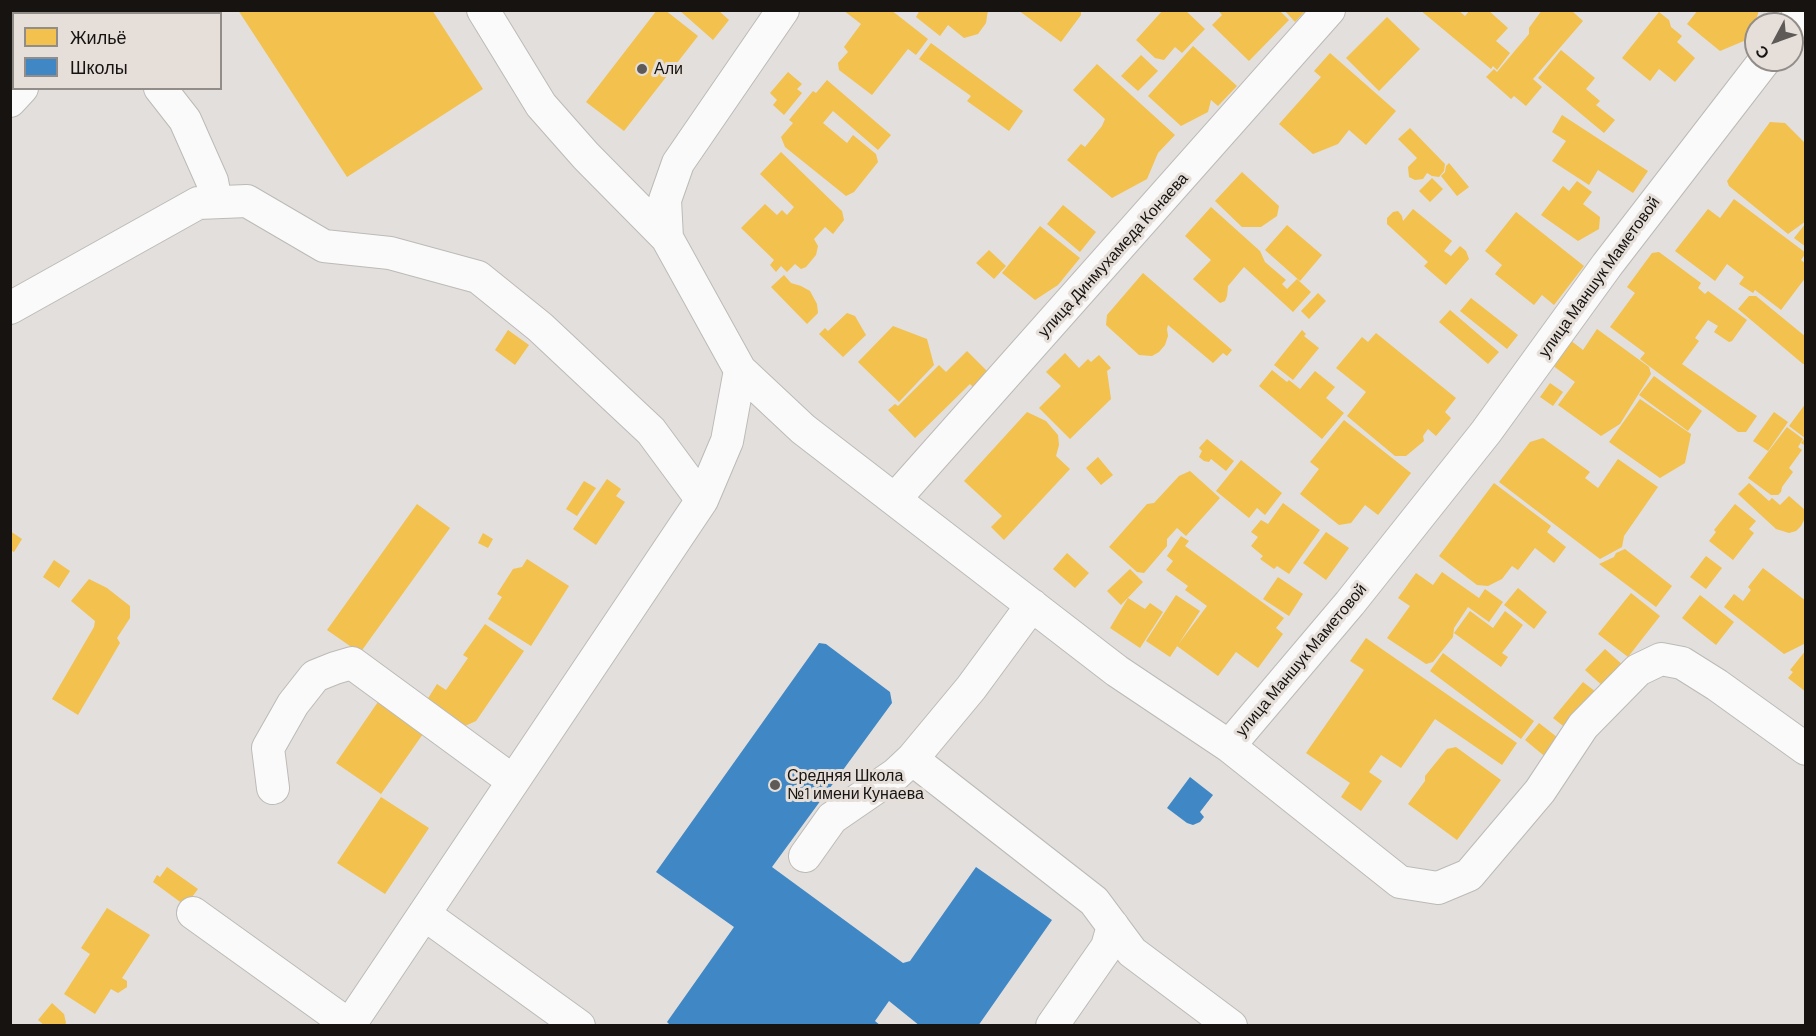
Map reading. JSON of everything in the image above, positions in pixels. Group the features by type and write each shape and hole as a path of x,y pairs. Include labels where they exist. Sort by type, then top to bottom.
{"street":[{"path":"483,10 541,105 586,156 667,238 740,370 803,429 1117,671 1229,746"},
{"path":"667,238 665,200 678,163 783,10"},
{"name":"улица Динмухамеда Конаева","path":"895,499 1329,10"},
{"name":"улица Маншук Маметовой","path":"1756,72 1614,256 1486,432 1350,603 1229,746 1401,882 1438,888 1469,874 1540,791 1583,726 1638,670 1661,659 1682,663 1717,685 1806,750"},
{"path":"162,90 185,120 212,181 216,202"},
{"path":"10,308 198,203 247,201 324,246 390,253 478,277 540,327 651,430 702,500"},
{"path":"193,913 349,1025 702,500 727,441 740,370"},
{"path":"805,856 832,818 896,774 912,759 971,688 1032,605"},
{"path":"273,788 268,748 293,704 315,676 352,663 513,781"},
{"path":"912,759 1094,901 1132,952 1231,1026"},
{"path":"424,914 579,1026"},
{"path":"1052,1026 1107,947 1113,926"}],"building: Жильё":[{"path":"238,10 432,10 483,89 347,177"},
{"name":"Али","path":"657,10 665,10 698,36 624,131 586,102"},
{"path":"679,10 718,10 729,20 713,40"},
{"path":"843,10 891,10 928,39 916,55 908,49 872,95 839,70 838,63 848,52 844,47 861,24"},
{"path":"920,10 988,10 986,23 978,34 964,38 948,25 940,36 916,17"},
{"path":"1018,10 1081,10 1081,15 1061,42"},
{"path":"1163,10 1185,10 1205,29 1182,53 1175,47 1164,60 1155,58 1136,40"},
{"path":"1218,10 1279,10 1289,20 1249,61 1212,25 1222,15"},
{"path":"1284,10 1306,10 1295,22"},
{"path":"1420,10 1458,10 1465,16 1470,10 1488,10 1508,28 1496,41 1510,53 1497,70 1493,66 1491,69"},
{"path":"1542,10 1571,10 1583,21 1533,79 1542,87 1526,106 1514,96 1511,99 1486,77 1494,69 1497,72 1529,34 1529,28"},
{"path":"1698,10 1759,10 1758,12 1744,12 1744,41 1720,51 1687,24"},
{"path":"1659,12 1682,36 1677,42 1695,58 1675,82 1659,69 1650,81 1622,58"},
{"path":"10,15 12,16 12,68 10,70"},
{"path":"1387,17 1420,49 1379,91 1346,58"},
{"path":"931,43 1023,111 1009,131 967,101 971,96 919,59"},
{"path":"1193,46 1237,86 1218,106 1211,100 1208,112 1181,126 1148,96"},
{"path":"1561,50 1595,78 1586,89 1600,101 1596,105 1615,120 1604,133 1538,78"},
{"path":"1330,53 1396,111 1366,145 1349,130 1338,144 1313,154 1279,124 1321,77 1314,71"},
{"path":"1141,55 1158,71 1138,91 1121,76"},
{"path":"1097,64 1175,135 1158,153 1147,179 1112,198 1067,160 1081,144 1085,147 1105,119 1073,90"},
{"path":"788,72 802,84 797,89 802,93 784,115 773,105 777,100 770,93"},
{"path":"827,80 891,135 878,150 833,111 823,123 847,143 853,135 876,154 878,162 854,192 846,196 785,147 781,137 793,123 789,120 813,91 816,93"},
{"path":"1562,115 1648,171 1633,193 1598,170 1589,185 1552,161 1566,141 1552,132"},
{"path":"1770,122 1785,123 1806,144 1806,221 1788,234 1729,186 1727,181"},
{"path":"1410,128 1445,164 1444,171 1439,177 1427,173 1423,179 1415,180 1409,177 1408,167 1417,158 1398,139"},
{"path":"781,152 842,211 844,220 833,234 825,227 814,239 818,246 816,255 806,267 801,269 795,264 787,272 781,266 776,272 770,265 774,260 741,228 765,204 777,215 782,210 787,215 794,207 760,174"},
{"path":"1449,163 1469,187 1457,196 1441,176"},
{"path":"1242,172 1279,206 1277,216 1261,227 1242,227 1215,201"},
{"path":"1432,178 1443,189 1430,202 1419,191"},
{"path":"1577,181 1592,192 1583,204 1600,217 1599,229 1578,241 1541,215 1563,186 1569,191"},
{"path":"1734,199 1806,253 1801,260 1806,264 1806,277 1781,310 1755,290 1753,293 1739,284 1744,277 1727,264 1715,281 1675,251 1708,209 1720,218"},
{"path":"1063,205 1096,232 1080,252 1047,224"},
{"path":"1211,207 1260,251 1265,262 1286,280 1282,284 1287,289 1297,279 1311,292 1293,312 1244,267 1228,286 1225,301 1220,303 1193,279 1211,260 1185,236"},
{"path":"1413,209 1452,241 1444,251 1451,256 1460,246 1466,251 1469,259 1446,285 1424,266 1428,262 1387,224 1387,218 1393,212 1398,211 1403,221"},
{"path":"1516,212 1584,266 1554,305 1542,295 1534,305 1495,274 1502,265 1485,251"},
{"path":"1806,223 1806,247 1794,238"},
{"path":"1287,225 1322,255 1300,281 1265,250"},
{"path":"1040,226 1080,258 1058,285 1035,300 1002,273"},
{"path":"989,250 1006,266 994,279 976,263"},
{"path":"1659,252 1701,283 1698,288 1705,294 1708,291 1747,320 1729,342 1714,332 1718,326 1708,320 1695,338 1699,341 1682,364 1757,416 1746,432 1738,432 1649,366 1640,359 1645,353 1610,327 1635,293 1627,287 1652,253"},
{"path":"1143,273 1232,350 1227,356 1223,353 1213,363 1168,325 1165,345 1159,352 1152,356 1139,355 1106,325 1107,315"},
{"path":"784,275 791,283 810,291 817,304 818,313 807,324 771,287"},
{"path":"1318,293 1326,301 1309,319 1301,311"},
{"path":"1749,296 1756,296 1806,337 1806,364 1803,364 1738,309"},
{"path":"1471,298 1518,335 1507,349 1460,311"},
{"path":"1450,310 1499,352 1488,364 1439,322"},
{"path":"847,313 855,316 866,335 843,357 819,334 825,328 828,331"},
{"path":"893,326 927,339 934,365 899,402 858,362"},
{"path":"1597,329 1649,367 1651,374 1620,424 1601,436 1558,405 1575,382 1552,365 1570,340 1583,350"},
{"path":"508,330 529,345 515,365 495,350"},
{"path":"1302,330 1306,334 1304,336 1319,348 1293,380 1274,365"},
{"path":"1376,333 1456,398 1445,412 1451,418 1436,436 1428,429 1423,436 1424,441 1406,456 1395,456 1347,416 1366,392 1336,368 1362,337 1368,342"},
{"path":"967,351 990,374 975,389 970,384 915,438 888,410 895,404 898,406 939,365 946,372"},
{"path":"1065,353 1079,368 1088,359 1091,362 1099,355 1111,368 1107,371 1111,399 1070,439 1039,408 1061,386 1046,372"},
{"path":"1272,370 1300,389 1315,371 1335,387 1326,398 1344,413 1322,439 1259,386"},
{"path":"1654,376 1702,411 1688,431 1639,395"},
{"path":"1550,383 1563,392 1553,406 1540,397"},
{"path":"1640,399 1691,434 1685,463 1660,478 1609,442"},
{"path":"1806,403 1806,446 1801,443 1805,438 1789,426"},
{"path":"1027,412 1046,421 1058,435 1059,445 1056,456 1070,469 1004,540 991,527 1002,516 964,481"},
{"path":"1774,412 1788,422 1768,451 1753,441"},
{"path":"1344,420 1411,473 1378,515 1365,505 1351,523 1339,525 1300,494 1319,469 1310,462"},
{"path":"1787,427 1803,439 1798,447 1802,450 1789,468 1793,472 1781,492 1778,495 1771,495 1748,478"},
{"path":"1543,438 1590,472 1585,478 1598,488 1618,459 1658,487 1624,536 1622,547 1600,559 1499,482 1530,442"},
{"path":"1207,439 1234,461 1226,471 1211,459 1209,462 1199,457 1202,451 1199,448"},
{"path":"1098,457 1113,475 1101,485 1086,468"},
{"path":"1241,460 1282,493 1265,515 1257,508 1249,518 1216,491"},
{"path":"1190,471 1220,498 1186,536 1177,528 1167,539 1167,546 1144,573 1137,572 1109,547 1147,504 1154,503 1179,476"},
{"path":"607,479 621,489 616,496 625,502 596,545 573,529"},
{"path":"584,481 596,488 577,516 566,509"},
{"path":"1494,483 1551,526 1547,532 1566,547 1554,563 1535,548 1518,570 1512,566 1502,579 1488,586 1477,585 1439,556"},
{"path":"1749,483 1769,501 1772,498 1780,505 1789,496 1805,510 1801,526 1789,533 1776,529 1738,494"},
{"path":"1283,503 1320,530 1289,574 1277,566 1274,569 1260,559 1263,556 1251,546 1258,537 1251,532 1261,520 1268,524"},
{"path":"417,504 450,528 360,653 327,630"},
{"path":"1735,504 1756,521 1749,529 1754,533 1733,560 1709,541 1716,532 1714,530"},
{"path":"10,531 22,539 14,552 10,550"},
{"path":"1326,532 1349,548 1326,580 1303,563"},
{"path":"483,533 493,539 488,548 478,543"},
{"path":"1181,536 1189,541 1185,546 1284,618 1276,628 1283,634 1258,668 1236,652 1218,676 1177,646 1207,606 1185,590 1188,586 1166,570 1173,561 1167,556"},
{"path":"1625,549 1672,586 1656,607 1599,564"},
{"path":"1067,553 1089,573 1075,588 1053,569"},
{"path":"1706,556 1722,568 1706,589 1690,577"},
{"path":"527,559 569,586 531,646 488,619 502,597 497,594 513,569 522,567"},
{"path":"54,560 70,571 59,588 43,577"},
{"path":"1763,568 1806,601 1806,643 1784,654 1724,607 1734,594 1743,601 1751,590 1748,587"},
{"path":"1130,569 1143,582 1121,605 1107,591"},
{"path":"1442,572 1479,598 1485,589 1503,602 1489,622 1468,607 1454,628 1453,637 1433,662 1426,664 1387,638 1410,606 1398,598 1416,573 1433,585"},
{"path":"1278,577 1303,594 1289,616 1263,599"},
{"path":"89,579 107,588 130,606 130,618 117,638 120,643 78,715 52,699 94,627 95,621 71,601"},
{"path":"1518,588 1547,612 1534,629 1504,605"},
{"path":"1631,593 1660,616 1628,657 1598,634"},
{"path":"1176,595 1200,611 1170,657 1146,641"},
{"path":"1700,595 1734,622 1716,645 1682,618"},
{"path":"1128,598 1145,609 1150,603 1163,612 1140,648 1110,628"},
{"path":"1470,611 1493,628 1505,611 1523,625 1502,653 1508,657 1501,667 1454,633"},
{"path":"485,624 524,651 476,721 465,726 427,700 437,684 446,690 468,658 463,655"},
{"path":"1366,638 1517,743 1502,765 1435,719 1401,768 1381,755 1369,772 1382,781 1361,811 1341,797 1350,783 1306,753 1364,670 1350,661"},
{"path":"1605,649 1625,667 1605,688 1585,670"},
{"path":"1806,650 1806,692 1788,678 1793,672 1790,670"},
{"path":"1443,653 1534,721 1521,739 1430,671"},
{"path":"1583,682 1596,692 1567,729 1553,718"},
{"path":"380,699 425,731 381,794 336,763"},
{"path":"1539,723 1562,741 1548,759 1525,740"},
{"path":"1456,747 1501,780 1457,840 1408,804 1425,781 1425,776 1447,749"},
{"path":"381,797 429,828 385,894 337,863"},
{"path":"167,867 198,889 189,901 183,904 153,882 157,875 160,877"},
{"path":"107,908 150,935 122,978 127,981 127,987 118,993 111,989 95,1014 64,994 90,954 81,948"},
{"path":"52,1003 64,1014 66,1023 64,1026 45,1026 38,1020"}],"building: Школы":[{"name":"Средняя Школа №1 имени Кунаева","path":"819,643 826,644 890,692 892,703 772,867 903,963 910,961 976,867 1052,920 978,1026 920,1026 889,1001 875,1021 881,1026 671,1026 667,1022 734,927 656,872"},
{"path":"1190,777 1213,795 1200,812 1204,817 1193,825 1167,808"}],"place":[{"name":"Али","path":"642,69"},
{"name":"Средняя Школа №1 имени Кунаева","path":"775,785"}]}
